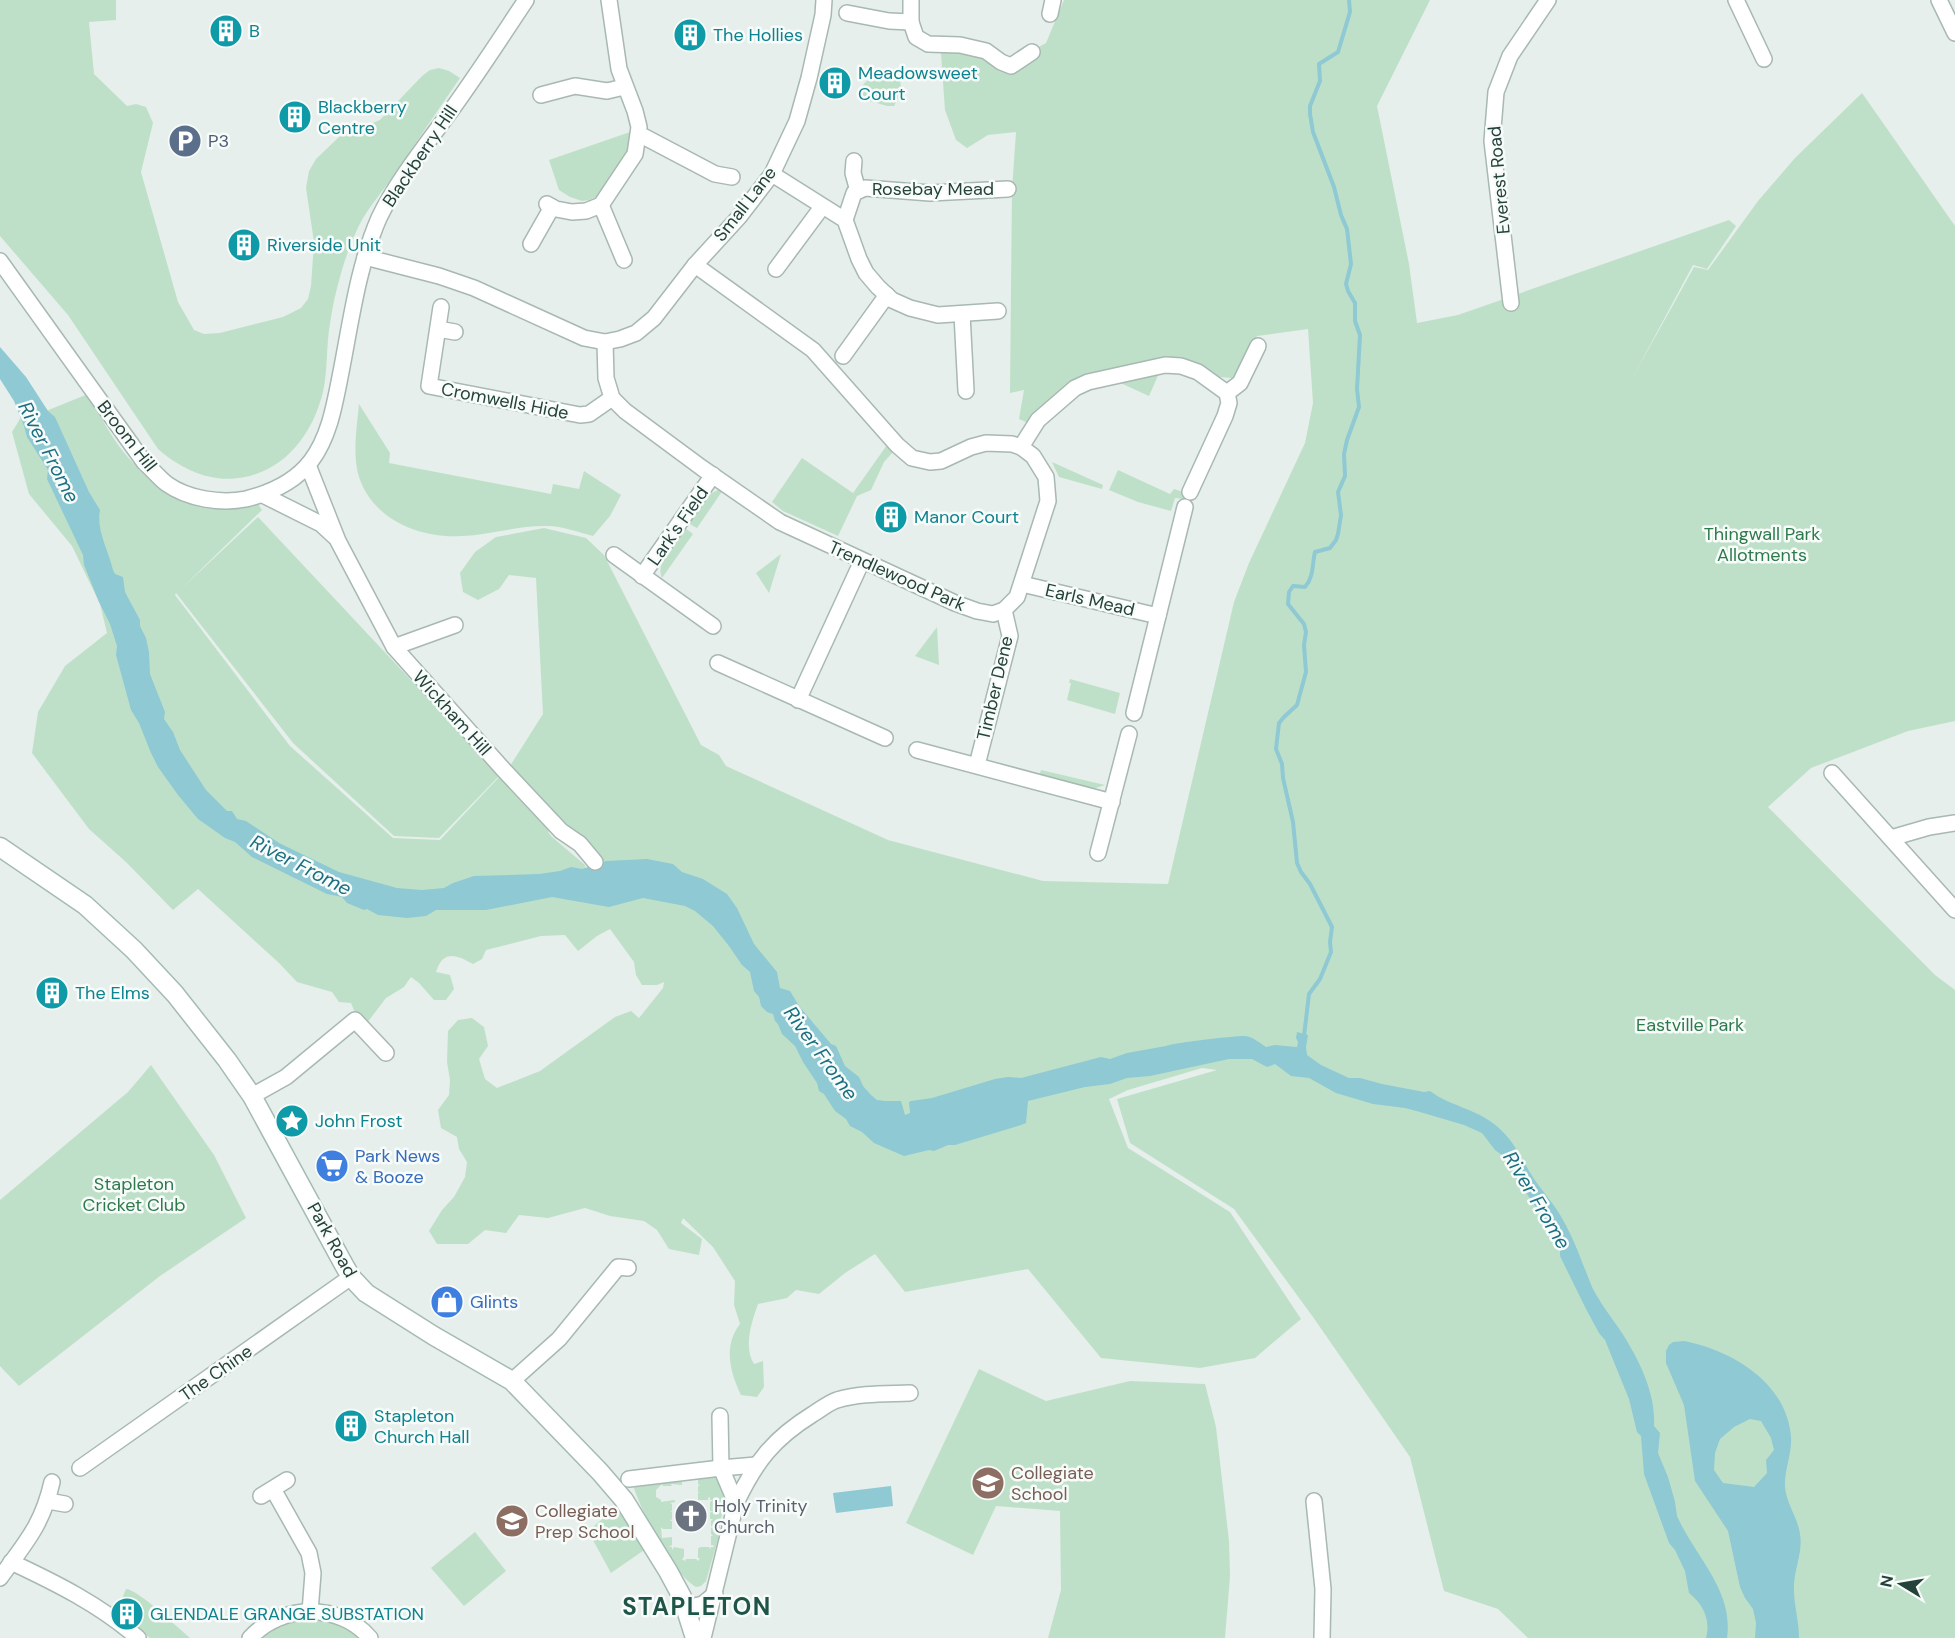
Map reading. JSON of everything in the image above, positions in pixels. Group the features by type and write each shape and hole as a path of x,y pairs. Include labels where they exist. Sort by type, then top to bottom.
{"main road":[{"name":"Park Road","path":"0,847 85,905 134,950 175,994 252,1096 351,1277 366,1293 512,1381 618,1492 668,1570 686,1608 695,1638"}],"street":[{"name":"Blackberry Hill","path":"308,465 323,441 334,407 365,257 380,216 413,163 483,67 526,0"},
{"path":"531,243 550,206 565,212 578,212 591,210 601,205 633,160 639,134 635,111 619,69 609,0"},
{"name":"Small Lane","path":"696,265 739,217 772,174 797,121 809,78 823,15 824,0"},
{"path":"911,0 911,22 916,37 928,44 960,45 986,51 1011,66 1032,52"},
{"name":"Everest Road","path":"1511,303 1492,141 1496,92 1510,56 1548,0"},
{"path":"1736,0 1764,59"},
{"path":"1939,0 1955,33"},
{"path":"847,13 889,21 911,22"},
{"path":"541,95 575,86 607,91 624,87"},
{"path":"639,134 715,174 732,177"},
{"name":"Rosebay Mead","path":"854,161 853,173 858,191"},
{"path":"772,174 845,220 866,273 892,300 910,308 938,315 998,311"},
{"name":"Rosebay Mead","path":"845,220 854,193 865,188 930,193 1008,189"},
{"path":"601,205 624,260"},
{"path":"776,269 822,207"},
{"path":"365,257 459,283 580,336 605,342 630,336 654,318 696,265 813,350 897,445 912,458 930,462 941,461 976,446 991,443 1005,443 1021,447 1033,456 1042,468 1047,482 1048,496 1017,597 1004,610"},
{"name":"Broom Hill","path":"0,261 144,462 168,484 203,499 240,500 263,495 286,483 308,465"},
{"path":"843,356 887,295"},
{"name":"Cromwells Hide","path":"441,307 438,329 423,385 580,415 589,414 612,398"},
{"path":"962,314 966,391"},
{"path":"438,329 455,332"},
{"path":"605,342 606,378 612,398"},
{"path":"1021,447 1038,420 1075,388 1088,382 1165,365 1181,366 1198,372 1227,393 1240,384 1258,346"},
{"name":"Earls Mead","path":"1134,713 1188,499 1226,416 1229,403 1227,393"},
{"name":"Trendlewood Park","path":"612,398 625,411 780,522 948,600 985,613 993,614 1004,610"},
{"name":"Wickham Hill","path":"308,465 338,541 394,647 516,784 561,831 580,844 595,862"},
{"name":"Lark's Field","path":"642,576 713,475"},
{"name":"Wickham Hill","path":"263,495 321,524 338,541"},
{"name":"Lark's Field","path":"614,555 713,626"},
{"path":"798,700 862,561"},
{"name":"Earls Mead","path":"1022,584 1158,616"},
{"name":"Timber Dene","path":"977,765 1010,636 1004,610"},
{"path":"394,647 455,626"},
{"path":"718,663 885,738"},
{"path":"1098,853 1129,734"},
{"name":"Timber Dene","path":"917,750 1112,801"},
{"path":"1832,773 1955,909"},
{"path":"1892,838 1929,827 1955,823"},
{"path":"252,1096 286,1077 355,1020 386,1053"},
{"path":"512,1381 559,1339 618,1268 628,1268"},
{"name":"The Chine","path":"80,1468 351,1277"},
{"path":"703,1638 736,1503 756,1465 783,1433 835,1401 864,1396 910,1393"},
{"path":"720,1416 721,1468 736,1503"},
{"path":"629,1479 756,1465"},
{"path":"287,1480 267,1493 302,1539 310,1558 313,1585 310,1612"},
{"path":"0,1578 33,1534 48,1501 52,1482"},
{"path":"48,1501 65,1504"},
{"path":"1314,1501 1323,1589 1322,1638"},
{"path":"11,1562 70,1590 112,1617 138,1638"},
{"path":"686,1608 702,1604 715,1594"},
{"path":"250,1638 263,1626 278,1617 310,1612 344,1618 370,1638"}],"green space":[{"path":"0,0 116,0 116,20 89,22 94,74 127,106 136,104 146,107 153,123 141,172 178,302 194,330 204,334 220,333 283,317 301,308 308,299 311,286 314,242 306,188 309,171 316,159 339,137 380,120 430,70 439,68 460,78 359,225 334,301 325,384 319,407 313,421 296,446 274,466 245,477 221,479 198,474 167,457 158,449 68,315 0,236"},
{"path":"1064,0 1430,0 1377,106 1409,264 1417,323 1458,315 1729,220 1736,226 1707,269 1693,265 1634,375 1694,267 1708,270 1758,201 1795,158 1862,93 1955,226 1955,721 1908,731 1811,768 1768,807 1935,975 1955,990 1955,1638 1528,1638 1498,1609 1444,1591 1410,1457 1313,1317 1234,1209 1130,1143 1117,1099 1217,1070 1202,1068 1128,1090 1109,1099 1128,1148 1230,1212 1301,1319 1255,1358 1200,1368 1101,1358 1028,1269 905,1292 875,1254 845,1273 819,1294 796,1290 787,1298 758,1304 753,1318 749,1350 754,1364 763,1361 764,1387 757,1397 741,1395 730,1359 731,1341 740,1324 734,1305 735,1281 713,1247 683,1218 681,1223 702,1239 699,1255 669,1249 657,1230 644,1221 610,1216 585,1208 548,1218 519,1215 506,1233 485,1230 468,1244 437,1244 429,1231 442,1210 454,1197 465,1177 467,1162 459,1149 457,1137 441,1128 438,1110 449,1095 448,1031 458,1020 472,1018 484,1027 488,1046 479,1059 485,1079 497,1088 540,1071 615,1017 631,1011 639,1018 663,988 664,982 657,985 642,985 636,975 634,962 610,929 578,951 565,935 541,936 486,950 482,959 473,964 461,958 447,957 442,960 436,972 450,975 454,989 446,1000 434,1000 411,977 404,987 386,998 367,1023 356,1015 351,1003 339,1002 332,992 297,982 198,889 173,910 126,862 89,829 32,753 38,712 65,666 107,633 100,604 72,546 29,494 12,432 23,414 46,411 88,394 127,456 148,477 172,494 212,508 235,508 258,504 262,510 181,589 258,517 500,775 439,838 394,836 293,743 176,593 175,595 290,746 393,838 440,840 501,775 503,777 543,714 536,578 509,575 499,589 478,600 463,592 460,573 475,552 496,537 544,528 586,538 604,555 701,745 719,755 726,766 888,840 1043,881 1168,884 1234,602 1249,563 1305,443 1313,403 1308,329 1257,336 1242,371 1232,378 1220,377 1190,361 1174,357 1080,376 1053,396 1028,423 1019,419 1024,390 1010,393 1012,190 1016,132 988,135 967,148 956,140 945,110 940,40 976,41 1010,57 1022,56 1046,43","holes":["560,820 578,835 603,864 586,870 585,865 548,832"]},
{"path":"876,76 890,76 900,81 902,91 894,106 863,99 861,91 863,85"},
{"path":"633,131 631,149 596,197 582,201 559,190 549,160"},
{"path":"1160,371 1149,396 1116,381"},
{"path":"359,404 390,453 389,463 551,494 553,484 579,489 584,471 621,495 610,516 593,536 550,526 524,527 462,536 446,536 415,530 400,524 375,505 359,477 355,450"},
{"path":"887,445 894,451 884,462 871,490 857,496 838,536 783,511 772,502 802,458 853,493"},
{"path":"1052,462 1103,485 1102,489 1059,477"},
{"path":"1118,470 1170,494 1174,489 1186,493 1183,499 1175,498 1171,511 1138,502 1109,490"},
{"path":"720,489 723,490 697,528 688,523 708,495"},
{"path":"685,528 693,534 662,578 661,565 664,558"},
{"path":"781,554 769,593 756,573"},
{"path":"937,627 939,665 915,656"},
{"path":"1070,679 1120,693 1115,714 1067,700"},
{"path":"1041,770 1105,785 1093,789 1039,777"},
{"name":"Stapleton Cricket Club","path":"151,1065 214,1155 246,1218 160,1276 19,1386 0,1366 0,1200 128,1092"},
{"path":"979,1369 1046,1401 1130,1381 1205,1384 1216,1427 1229,1541 1230,1576 1225,1638 1048,1638 1061,1590 1060,1511 996,1506 973,1555 906,1523"},
{"path":"717,1471 724,1488 718,1539 706,1581 696,1587 678,1570 669,1557 651,1527 634,1488 635,1485 682,1479 682,1485 663,1486 662,1484 656,1490 656,1497 661,1502 675,1500 670,1503 672,1504 670,1521 672,1521 672,1529 661,1527 662,1538 672,1537 672,1545 669,1547 672,1547 672,1550 674,1547 684,1549 682,1559 685,1561 696,1559 698,1561 700,1547 710,1549 714,1547 711,1545 711,1536 713,1536 711,1528 713,1527 711,1521 713,1519 710,1519 710,1513 713,1511 710,1511 710,1502 713,1500 710,1500 710,1497 708,1500 698,1500 700,1492 698,1492 698,1486 700,1486 698,1478"},
{"path":"619,1505 647,1548 611,1573 588,1531"},
{"path":"475,1532 506,1571 464,1606 431,1568"},
{"path":"126,1589 149,1602 190,1638 150,1638 126,1620 130,1614 125,1611 121,1617 118,1609"},
{"path":"312,1618 340,1624 362,1638 258,1638 283,1622"}],"water":[{"name":"River Frome","path":"0,347 26,377 48,411 55,417 89,492 100,510 101,532 113,570 115,574 123,577 125,592 140,620 149,652 150,674 165,712 164,719 173,732 180,750 206,790 227,811 232,811 237,819 246,821 279,843 339,872 397,888 422,890 444,888 474,876 539,874 571,867 582,869 606,861 647,859 673,864 682,872 703,879 727,894 737,908 754,944 777,972 780,988 790,991 799,1006 831,1044 836,1046 845,1066 859,1077 871,1095 877,1100 901,1101 905,1115 910,1113 909,1102 911,1101 932,1098 995,1079 1021,1078 1101,1057 1110,1059 1127,1053 1219,1038 1245,1036 1266,1047 1275,1045 1297,1047 1297,1032 1308,1035 1307,1055 1321,1065 1349,1078 1360,1078 1424,1092 1430,1091 1493,1123 1511,1141 1534,1179 1560,1215 1592,1287 1622,1333 1645,1377 1652,1401 1654,1426 1660,1433 1658,1453 1668,1477 1677,1516 1719,1589 1728,1621 1727,1638 1706,1638 1705,1613 1689,1593 1685,1571 1669,1543 1644,1474 1641,1436 1637,1432 1629,1399 1605,1340 1586,1309 1560,1256 1560,1247 1553,1242 1540,1214 1518,1180 1510,1161 1495,1150 1482,1133 1464,1125 1420,1112 1373,1104 1336,1093 1309,1078 1291,1076 1275,1064 1267,1067 1252,1059 1229,1059 1150,1076 1127,1078 1110,1084 1085,1087 1028,1101 1026,1123 934,1151 929,1150 904,1156 874,1143 862,1132 850,1126 846,1119 835,1111 824,1094 819,1091 817,1083 795,1046 782,1034 773,1014 761,1006 759,997 754,991 750,972 742,965 713,926 685,906 643,898 609,907 552,897 486,910 436,910 426,916 407,918 378,915 347,903 342,897 327,894 252,857 235,842 225,838 198,819 158,767 131,710 116,655 117,646 110,624 84,565 83,555 47,479 48,470 27,437 14,401 0,379"},
{"path":"1684,1341 1702,1345 1738,1361 1768,1385 1779,1400 1787,1418 1791,1443 1785,1487 1801,1540 1794,1584 1799,1638 1755,1638 1756,1623 1753,1609 1740,1587 1728,1531 1695,1481 1684,1405 1666,1363 1666,1351 1673,1342","holes":["1750,1419 1761,1421 1771,1438 1774,1450 1766,1460 1767,1473 1754,1487 1723,1483 1714,1470 1715,1453 1720,1439 1734,1427"]},
{"path":"891,1486 893,1506 836,1513 833,1493"}],"waterway":[{"path":"1304,1036 1309,994 1320,979 1331,952 1332,927 1297,863 1293,822 1282,764 1276,749 1279,723 1297,705 1306,672 1304,645 1306,632 1304,624 1288,604 1289,592 1293,586 1305,587 1311,575 1315,552 1330,548 1336,540 1341,515 1338,492 1345,476 1344,454 1359,407 1357,389 1360,335 1355,321 1355,303 1346,284 1351,264 1347,229 1313,132 1310,114 1310,106 1320,81 1319,64 1338,52 1350,12 1349,0"}],"place":[{"name":"B","path":"226,31"},
{"name":"The Hollies","path":"690,35"},
{"name":"Meadowsweet Court","path":"835,83"},
{"name":"Blackberry Centre","path":"295,117"},
{"name":"P3","path":"185,141"},
{"name":"Riverside Unit","path":"244,245"},
{"name":"Manor Court","path":"891,517"},
{"name":"The Elms","path":"52,993"},
{"name":"John Frost","path":"292,1121"},
{"name":"Park News & Booze","path":"332,1166"},
{"name":"Glints","path":"447,1302"},
{"name":"Stapleton Church Hall","path":"351,1426"},
{"name":"Collegiate School","path":"988,1483"},
{"name":"Holy Trinity Church","path":"691,1516"},
{"name":"Collegiate Prep School","path":"512,1521"},
{"name":"GLENDALE GRANGE SUBSTATION","path":"127,1614"}],"district":[{"name":"STAPLETON","path":"697,1607"}],"park label":[{"name":"Thingwall Park Allotments","path":"1762,544"},
{"name":"Eastville Park","path":"1690,1025"}]}
